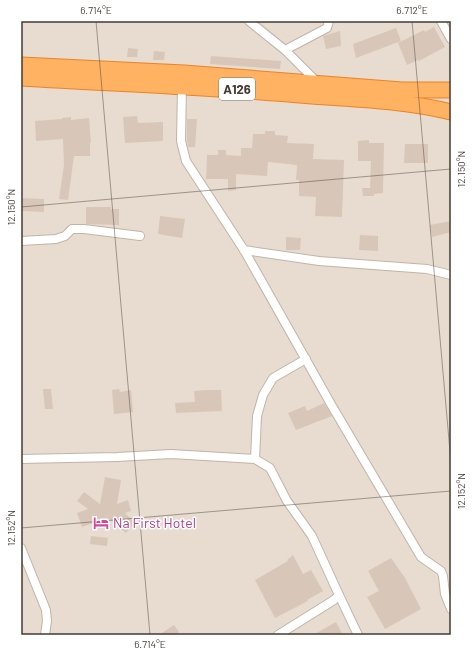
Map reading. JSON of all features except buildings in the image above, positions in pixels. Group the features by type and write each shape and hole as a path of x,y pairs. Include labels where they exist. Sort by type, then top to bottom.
{"highway":[{"name":"A126","path":"21,65 184,73 402,90 451,90"},
{"name":"A126","path":"21,78 182,86 399,103 451,112"}],"street":[{"path":"249,21 285,50 319,83"},
{"path":"285,50 327,28 329,21"},
{"path":"441,21 451,39"},
{"path":"182,86 181,141 186,161 244,250 421,557 441,571 445,594 451,609"},
{"path":"21,241 56,239 64,236 72,230 84,229 140,236"},
{"path":"244,250 319,261 427,269 451,275"},
{"path":"255,459 257,416 263,395 273,378 306,359"},
{"path":"21,459 171,454 255,459 270,468 287,501 312,536 358,635"},
{"path":"21,548 46,610 47,621 45,635"},
{"path":"278,635 334,600 339,595"}],"shaded area":[{"path":"21,21 451,21 451,635 21,635"}],"place":[{"name":"Na First Hotel","path":"101,523"}]}
